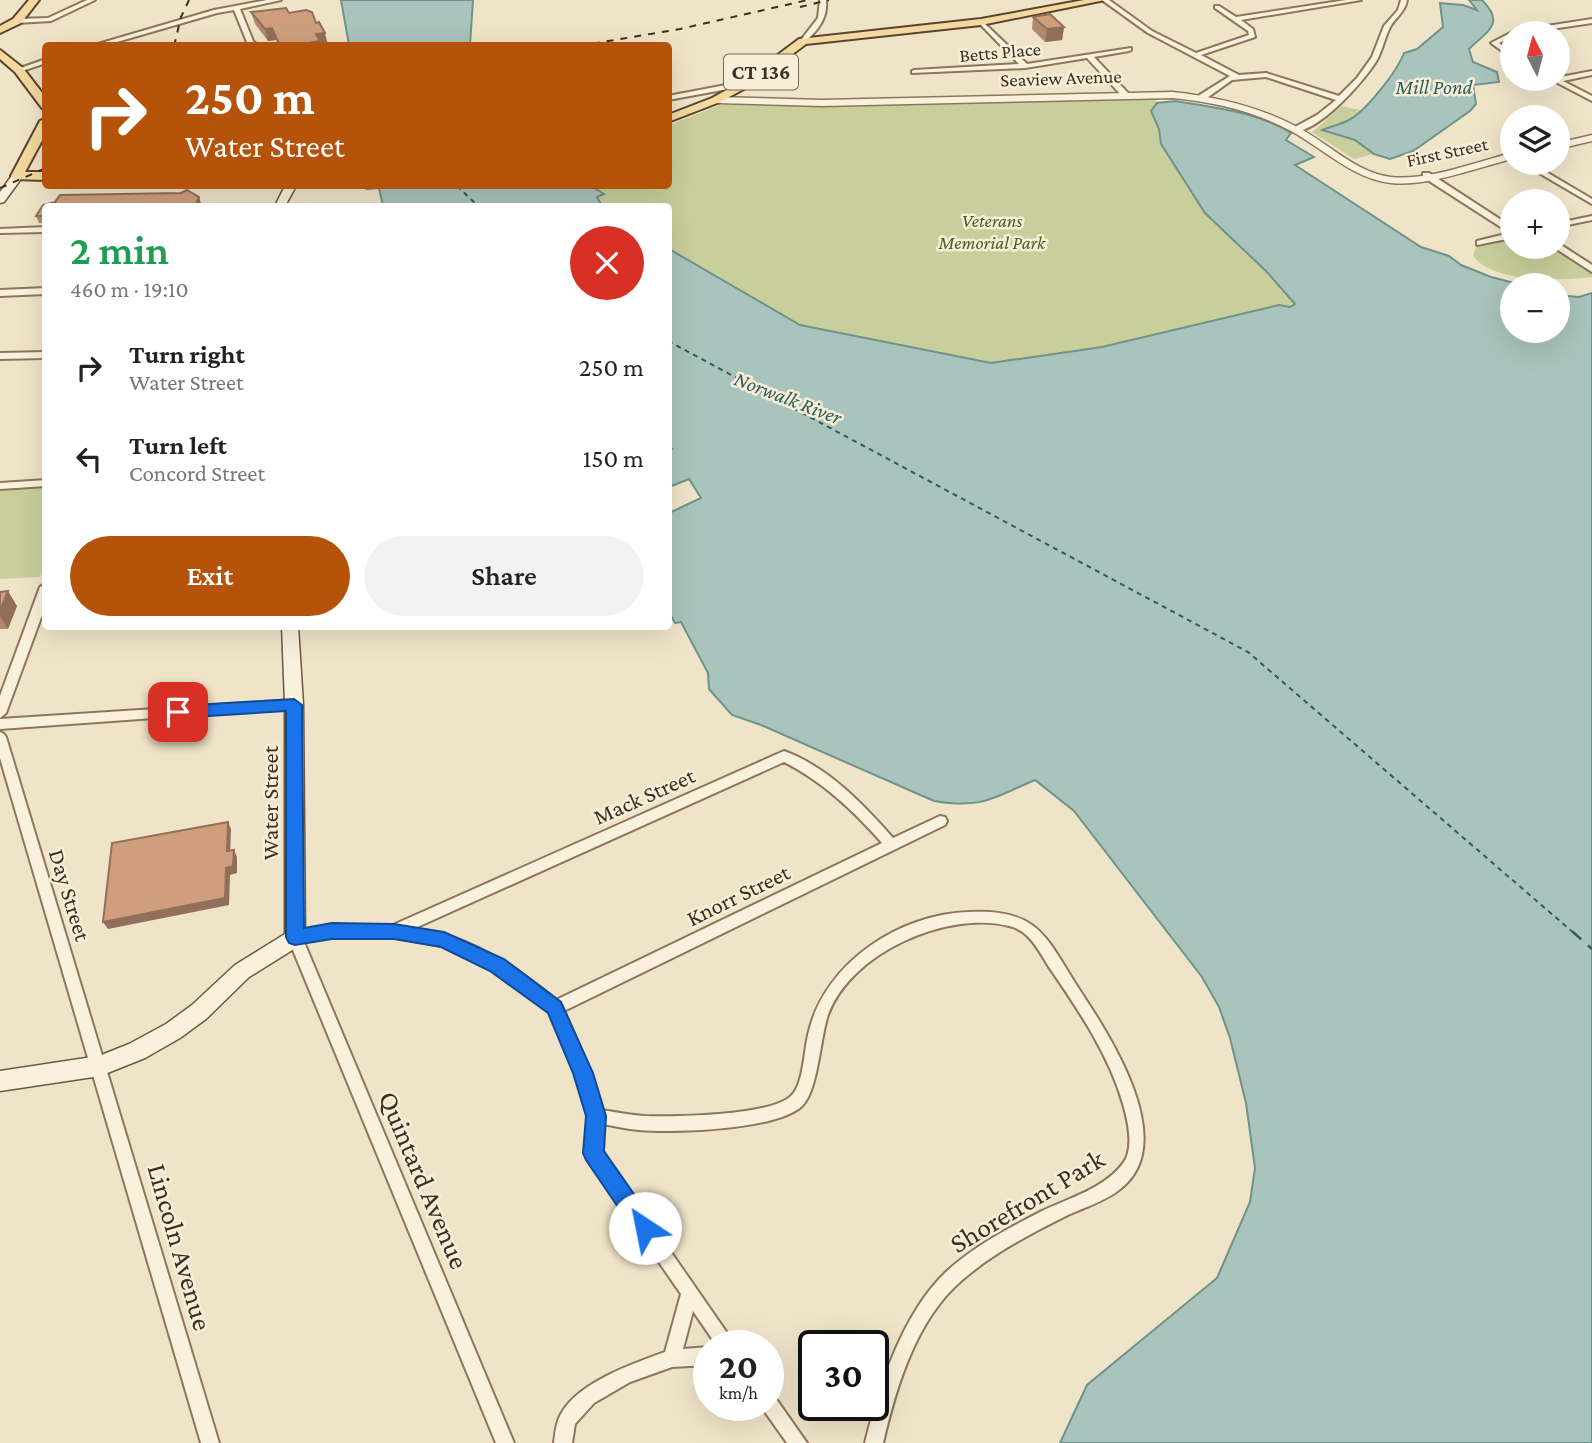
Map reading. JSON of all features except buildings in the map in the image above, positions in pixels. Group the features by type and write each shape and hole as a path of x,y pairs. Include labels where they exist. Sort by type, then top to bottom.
{"main road":[{"path":"23,0 8,23 2,55 19,70 42,99"},
{"path":"8,23 34,0"},
{"name":"CT 136","path":"672,117 717,94 747,83 803,41 981,22 1102,0"},
{"path":"0,200 17,176 42,129"},
{"path":"1,177 42,176"},
{"path":"281,202 298,189"},
{"name":"Water Street","path":"290,630 294,705 295,937"},
{"path":"0,1081 100,1066 137,1051 173,1031 199,1012 242,971 295,937"}],"street":[{"path":"8,23 49,20 92,0"},
{"path":"108,42 191,18 278,0"},
{"path":"803,41 817,26 823,13 823,0"},
{"path":"1102,0 1150,32 1236,76"},
{"path":"1236,19 1358,0"},
{"path":"1296,130 1327,114 1340,99 1375,55 1391,20 1402,9 1404,0"},
{"path":"1195,55 1253,36 1251,30 1217,6"},
{"path":"236,8 250,42"},
{"path":"1570,25 1592,21"},
{"path":"981,22 1025,66"},
{"name":"Betts Place","path":"914,72 958,72 1025,66 1129,49"},
{"path":"1089,56 1125,94"},
{"path":"19,70 42,62"},
{"path":"1570,77 1592,73"},
{"path":"1200,98 1222,81 1236,76 1278,77 1340,99"},
{"path":"1570,87 1592,99"},
{"path":"672,98 717,94"},
{"name":"Seaview Avenue","path":"717,94 822,103 1125,94 1200,98 1254,111 1296,130 1357,167 1389,179"},
{"path":"1570,143 1592,138"},
{"name":"First Street","path":"1389,179 1407,179 1500,159"},
{"path":"1426,175 1500,225"},
{"path":"1546,175 1592,202"},
{"path":"1570,223 1592,218"},
{"path":"0,231 42,229"},
{"path":"1480,243 1500,237"},
{"path":"1570,254 1592,269"},
{"path":"0,293 42,291"},
{"path":"0,356 42,355"},
{"path":"0,486 42,483"},
{"path":"0,713 42,598"},
{"path":"0,724 294,705"},
{"name":"Day Street","path":"0,737 100,1066"},
{"name":"Mack Street","path":"394,931 784,756 807,767 856,804 890,844"},
{"name":"Knorr Street","path":"555,1007 940,821"},
{"name":"Shorefront Park","path":"596,1116 647,1123 717,1120 782,1110 796,1102 804,1090 812,1048 825,1004 850,970 889,944 928,923 965,918 1004,919 1026,925 1032,931 1112,1058 1137,1128 1136,1155 1124,1176 1112,1186 1012,1237 953,1276 925,1312 901,1360 878,1421 874,1443"},
{"path":"295,937 332,931 394,931 444,940 486,960 526,984 555,1007 583,1073 596,1116 593,1153 715,1330"},
{"name":"Quintard Avenue","path":"295,937 505,1443"},
{"name":"Lincoln Avenue","path":"100,1066 210,1443"},
{"path":"672,1358 689,1294"},
{"path":"563,1443 567,1420 588,1397 625,1375 672,1358 693,1357"},
{"path":"782,1421 798,1443"}],"green space":[{"name":"Veterans Memorial Park","path":"1156,98 1157,103 1152,111 1161,144 1205,213 1267,272 1296,304 1290,307 1279,305 1102,347 991,363 800,325 672,251 672,203 600,203 597,197 604,194 596,189 672,189 672,124 720,105"},
{"path":"1342,106 1360,110 1346,122 1324,129 1355,140 1374,154 1354,159 1312,132"},
{"path":"1500,236 1500,259 1570,259 1570,254 1592,268 1592,277 1570,279 1570,273 1494,271 1473,255 1479,240"},
{"path":"42,486 40,577 0,579 0,488"}],"water":[{"path":"341,0 473,0 470,42 348,42"},
{"name":"Mill Pond","path":"1469,0 1482,0 1493,15 1491,27 1469,49 1473,62 1497,72 1499,82 1473,85 1476,104 1470,111 1413,151 1390,159 1374,154 1355,140 1322,130 1355,116 1380,90 1404,53 1417,49 1443,27 1440,3 1463,5 1477,10"},
{"name":"Norwalk River","path":"1176,101 1265,120 1291,133 1286,140 1314,157 1295,165 1421,247 1449,256 1461,265 1500,279 1500,343 1570,343 1570,296 1579,297 1592,293 1592,1443 1060,1443 1087,1385 1217,1278 1250,1202 1255,1168 1246,1103 1230,1038 1219,1007 1202,977 1074,811 1035,780 976,803 934,801 761,725 732,715 709,689 708,673 681,622 675,623 672,618 672,512 701,498 689,479 672,486 672,251 800,325 991,363 1102,347 1279,305 1290,307 1295,304 1267,272 1205,213 1161,144 1159,129 1151,111 1157,103"},
{"path":"379,189 596,189 604,194 597,197 600,203 382,203"}],"ferry route":[{"path":"460,189 475,203"},
{"path":"672,343 1248,652 1575,934"},
{"path":"1573,932 1592,949"}],"railway":[{"path":"175,42 181,17 189,0"},
{"path":"603,42 680,29 808,0"},
{"path":"800,7 829,0"},
{"path":"0,188 42,170"}],"route":[{"path":"178,712 294,705 295,937 332,931 394,931 444,940 497,965 555,1007 583,1073 596,1116 593,1153 645,1228"}]}
